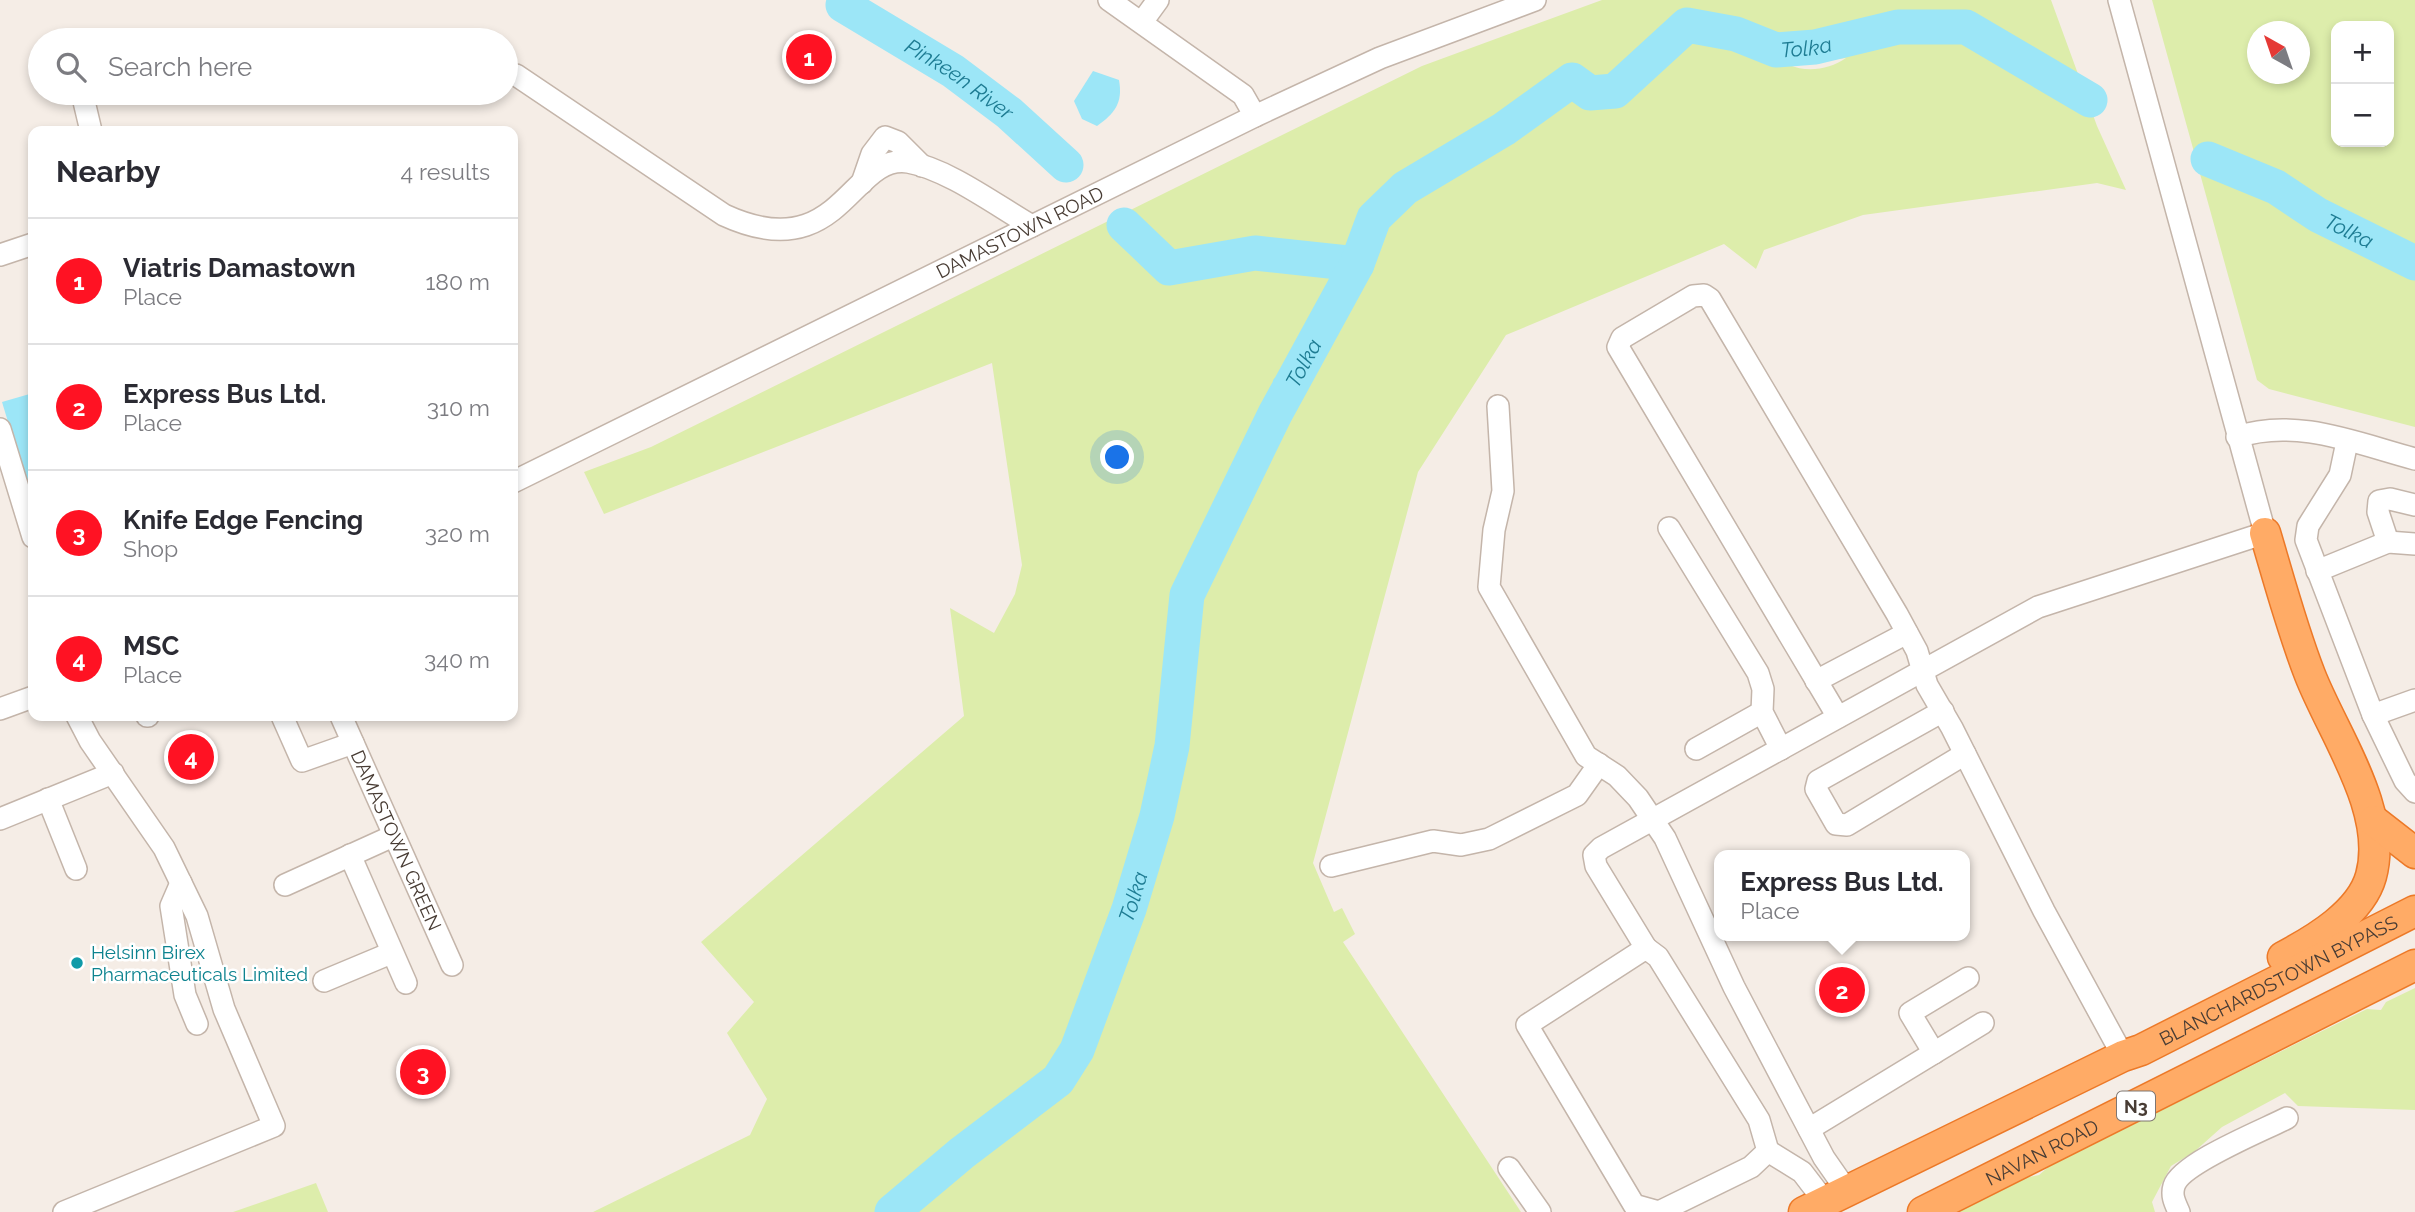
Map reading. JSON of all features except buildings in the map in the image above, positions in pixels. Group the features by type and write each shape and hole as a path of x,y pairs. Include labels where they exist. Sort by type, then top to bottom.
{"highway":[{"path":"2265,533 2310,676 2374,821 2409,851 2415,853"},
{"path":"1825,1202 2132,1053 2217,992 2312,942 2339,919 2365,891 2371,876 2374,821"},
{"name":"BLANCHARDSTOWN BYPASS","path":"2132,1053 2415,911"},
{"name":"NAVAN ROAD","path":"1923,1212 2415,965"}],"street":[{"path":"1109,0 1243,95 1255,116"},
{"path":"1142,22 1158,0"},
{"path":"1825,1202 1802,1172 1768,1151 1759,1120 1658,957 1646,948 1596,866 1594,855 1601,848 1655,821 2038,607 2265,533 2119,0"},
{"name":"DAMASTOWN ROAD","path":"518,480 1255,116 1380,58 1524,2"},
{"path":"518,76 724,215 747,225 771,230 801,227 828,216 877,169 893,162 926,168 1032,226"},
{"path":"85,105 90,126"},
{"path":"0,255 28,246"},
{"path":"1838,717 1618,347 1622,338 1693,296 1704,295 1710,299 1907,633 1924,670 1927,685 1943,711 2043,911 2132,1053"},
{"path":"1498,406 1503,491 1494,530 1489,587 1586,755 1617,776 1655,821 1671,849 1734,988 1824,1158 1825,1202"},
{"path":"2237,437 2253,431 2286,428 2415,459"},
{"path":"0,429 28,521"},
{"path":"2347,442 2336,484 2306,533 2317,572 2373,715 2405,781 2415,792"},
{"path":"2388,542 2378,512 2379,502 2390,499 2415,505"},
{"path":"1670,528 1758,673 1763,689 1762,712 1781,749"},
{"path":"2317,572 2388,542 2414,547"},
{"path":"1816,681 1907,633"},
{"path":"0,709 28,699"},
{"path":"2373,715 2413,707"},
{"path":"1943,711 1818,781 1816,789 1836,824 1847,825 1965,754"},
{"path":"1696,749 1762,712"},
{"path":"64,1212 274,1126 223,1009 197,916 164,848 79,721"},
{"path":"284,721 302,761 353,743"},
{"name":"DAMASTOWN GREEN","path":"343,721 452,965"},
{"path":"1331,866 1433,841 1461,845 1489,839 1577,795 1599,764"},
{"path":"0,819 113,774"},
{"path":"48,799 76,869"},
{"path":"285,885 393,836"},
{"path":"350,855 406,983"},
{"path":"181,883 171,906 185,996 197,1024"},
{"path":"1646,948 1527,1025 1634,1205 1659,1212 1751,1167 1768,1151"},
{"path":"324,981 391,953"},
{"path":"1934,1053 1910,1013 1968,978"},
{"path":"1809,1129 1983,1023"},
{"path":"2179,1212 2172,1196 2174,1183 2188,1168 2287,1118"},
{"path":"1509,1168 1540,1212"}],"green space":[{"path":"1602,0 2051,0 2097,126 2126,190 2097,183 1863,215 1764,250 1756,269 1724,244 1506,335 1418,472 1313,863 1334,912 1342,908 1355,934 1343,942 1521,1212 902,1212 942,1174 1058,1093 1080,1057 1123,956 1171,775 1186,704 1192,594 1386,211 1409,190 1499,136 1386,187 1350,256 1330,282 1207,520 1173,601 1168,714 1120,904 1066,1052 1047,1082 920,1168 884,1212 593,1212 750,1135 767,1099 727,1033 754,1002 701,942 964,716 950,608 994,633 1015,594 1022,565 992,363 604,514 584,472 651,447 1422,66","holes":["1846,58 1811,69 1789,65"]},
{"path":"2152,0 2415,0 2415,427 2269,389 2257,380"},
{"path":"2415,988 2415,1110 2298,1106 2285,1093 2222,1127 2194,1152 2171,1166 2152,1202 2155,1212 1952,1212 2007,1182 2039,1175 2061,1156 2105,1133 2174,1104 2367,1009 2381,1010 2386,1002"},
{"path":"316,1183 328,1212 233,1212"}],"water":[{"path":"1093,71 1119,80 1120,88 1116,107 1109,117 1097,126 1082,119 1074,101"},
{"path":"28,394 28,488 2,402"}],"waterway":[{"name":"Pinkeen River","path":"843,5 953,71 1009,113 1066,165"},
{"name":"Tolka","path":"892,1212 962,1153 1058,1080 1077,1050 1129,909 1157,816 1172,746 1187,595 1275,414 1357,264 1374,218 1405,188 1504,129 1572,80 1590,93 1615,91 1687,25 1736,34 1776,50 1815,47 1898,27 1966,27 2090,100"},
{"name":"Tolka","path":"2208,159 2276,187 2318,215 2415,263"},
{"name":"Pinkeen River","path":"1124,225 1169,268 1255,253 1357,264"},
{"path":"1276,381 1290,388"}],"place":[{"name":"Viatris Damastown","path":"809,57"},
{"name":"MSC","path":"191,757"},
{"name":"Helsinn Birex Pharmaceuticals Limited","path":"77,963"},
{"name":"Express Bus Ltd.","path":"1842,990"},
{"name":"Knife Edge Fencing","path":"423,1072"}]}
